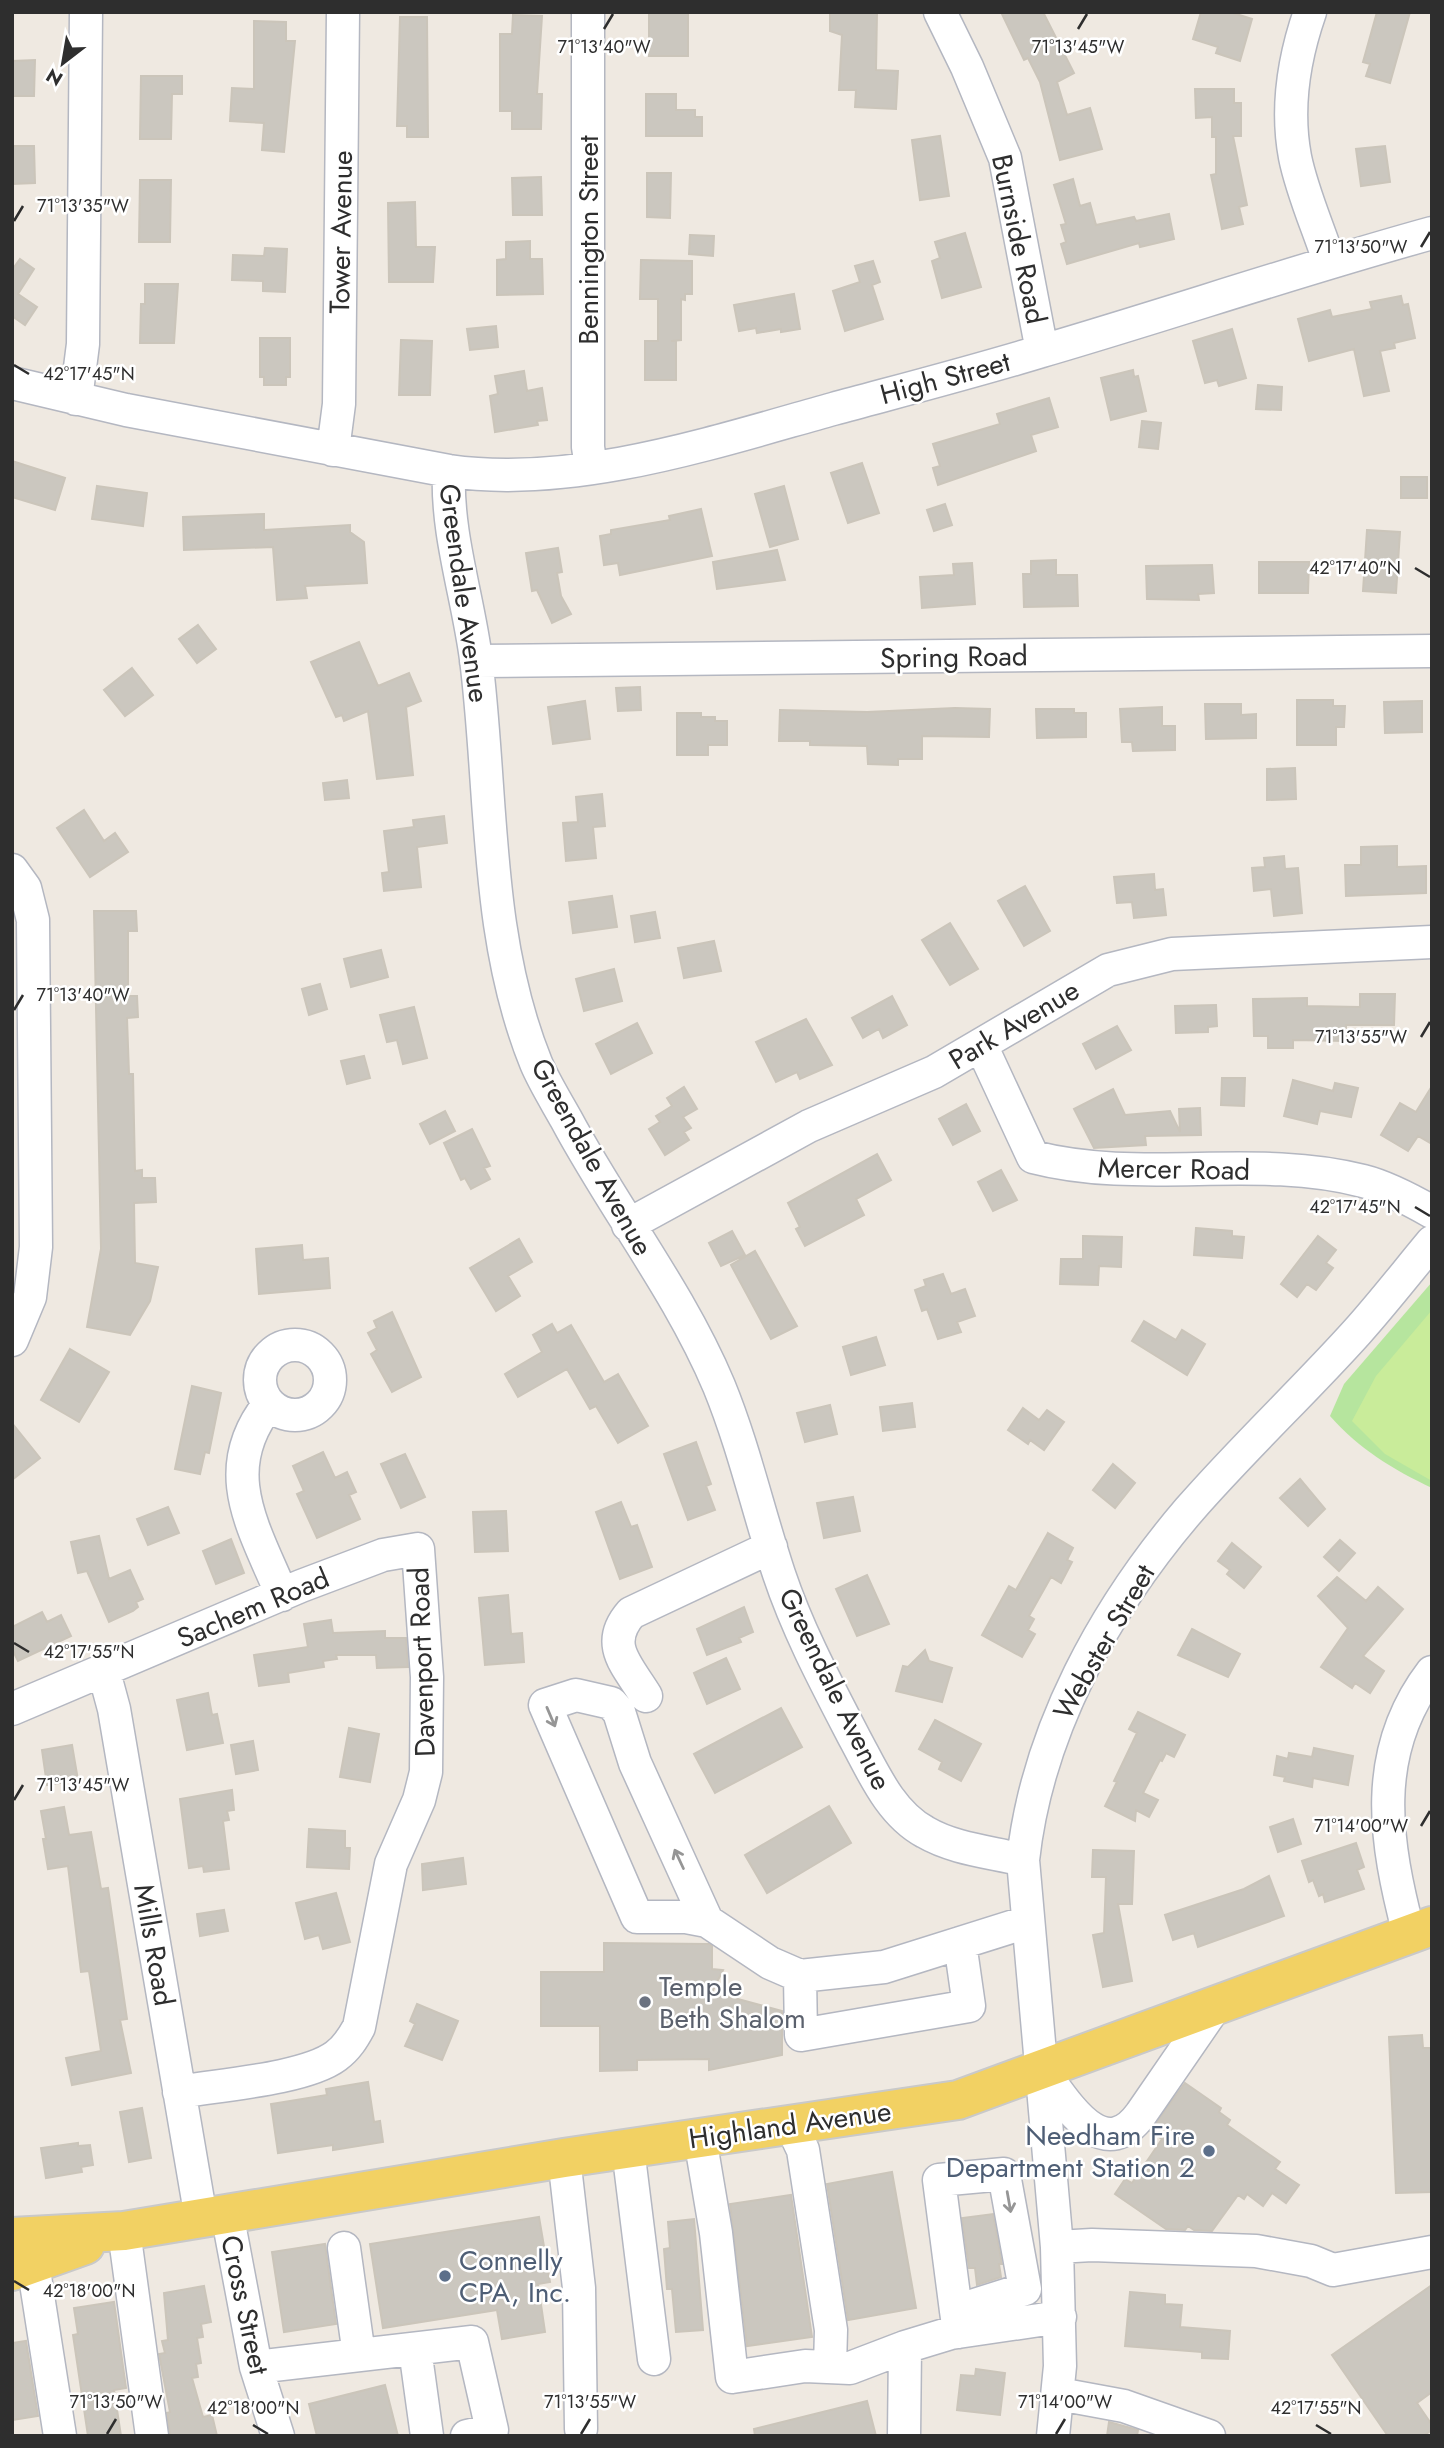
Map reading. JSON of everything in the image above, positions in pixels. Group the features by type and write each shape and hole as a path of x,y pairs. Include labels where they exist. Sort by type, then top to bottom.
{"main road":[{"name":"Highland Avenue","path":"19,2257 124,2231 564,2158 958,2100 1421,1930"}],"street":[{"path":"76,399 83,344 86,12"},
{"name":"Tower Avenue","path":"333,450 339,404 343,12"},
{"name":"Bennington Street","path":"588,12 588,447 591,467"},
{"name":"Burnside Road","path":"940,12 967,67 1005,158 1042,351"},
{"path":"1310,12 1298,45 1290,109 1295,158 1329,261"},
{"name":"High Street","path":"449,471 516,475 591,467 744,434 1042,351 1329,261 1432,233"},
{"name":"Greendale Avenue","path":"12,383 76,399 449,471 451,518 476,662 501,946 536,1063 690,1329 718,1385 738,1435 779,1576 812,1655 876,1779 895,1807 923,1832 953,1844 1023,1860"},
{"name":"Spring Road","path":"476,662 1432,651"},
{"path":"12,870 25,888 33,920 24,1247 30,1297 12,1340"},
{"name":"Park Avenue","path":"628,1225 809,1126 934,1072 1108,970 1172,954 1432,942"},
{"name":"Mercer Road","path":"981,1045 1033,1157 1066,1166 1104,1170 1296,1169 1365,1181 1432,1212"},
{"name":"Webster Street","path":"1053,2436 1059,2394 1057,2247 1023,1860 1031,1804 1046,1751 1073,1686 1124,1600 1188,1512 1358,1331 1432,1242"},
{"path":"270,1404 250,1434 242,1465 241,1488 282,1595"},
{"path":"619,1712 656,1691 617,1648 619,1627 631,1613 771,1547"},
{"name":"Sachem Road","path":"12,1710 282,1595 383,1555 418,1549"},
{"name":"Davenport Road","path":"179,2092 310,2068 336,2057 353,2038 359,2026 387,1880 396,1850 419,1800 426,1772 428,1677 418,1549"},
{"name":"Mills Road","path":"104,1672 114,1709 179,2092 214,2216"},
{"path":"1421,1930 1392,1855 1389,1774 1392,1753 1405,1715 1432,1672"},
{"path":"707,1921 635,1763 619,1712 611,1703 576,1695 545,1705 637,1917 686,1917 707,1921 771,1963 800,1976 884,1967 1027,1922"},
{"path":"800,1976 801,2035 969,2006 960,1943"},
{"path":"1042,2071 1082,2120 1104,2134 1119,2134 1128,2130 1141,2114 1214,2008"},
{"path":"791,2125 803,2150 831,2330 830,2367"},
{"path":"700,2138 716,2233 732,2378 805,2366 858,2366 905,2347 1025,2289 1058,2283"},
{"path":"628,2148 654,2359"},
{"path":"564,2158 579,2288 581,2429"},
{"path":"958,2321 939,2180 1004,2174 1025,2289"},
{"name":"Cross Street","path":"214,2216 278,2436"},
{"path":"124,2231 152,2436"},
{"path":"1057,2247 1093,2245 1256,2251 1311,2261 1333,2270 1432,2252"},
{"path":"344,2248 359,2355"},
{"path":"19,2257 60,2436"},
{"path":"958,2321 1060,2317"},
{"path":"256,2367 472,2342 492,2430 467,2436"},
{"path":"904,2436 905,2347"},
{"path":"415,2349 428,2436"},
{"path":"1059,2394 1124,2406 1209,2436"}],"green space":[{"path":"1432,1282 1432,1488 1377,1457 1330,1416 1344,1384"},
{"path":"1432,1310 1432,1481 1385,1454 1352,1421 1376,1376"}],"building":[{"path":"649,12 688,12 688,56 649,56"},
{"path":"830,12 877,12 876,70 898,71 896,109 855,107 856,90 839,90 842,35 830,31"},
{"path":"1001,12 1043,12 1074,73 1057,82 1067,115 1090,108 1102,149 1060,160 1040,82 1028,58 1024,60"},
{"path":"1201,12 1230,12 1252,19 1240,61 1216,53 1218,47 1193,39"},
{"path":"1377,12 1410,12 1390,83 1366,76 1370,64 1363,62"},
{"path":"513,15 542,16 537,94 542,94 541,129 512,129 512,111 500,111 500,34 512,34"},
{"path":"400,17 427,17 428,137 407,137 407,126 397,126"},
{"path":"254,21 286,22 286,41 295,41 284,152 262,150 264,123 230,121 232,88 254,89"},
{"path":"35,60 34,96 12,96 12,61"},
{"path":"141,76 182,76 182,94 172,94 171,139 140,139"},
{"path":"1195,89 1234,89 1234,103 1241,103 1241,136 1233,136 1247,205 1239,207 1243,224 1222,229 1211,175 1216,174 1216,137 1212,137 1212,117 1196,118"},
{"path":"646,94 676,94 676,110 695,110 695,117 702,117 702,136 646,136"},
{"path":"940,136 949,196 920,200 912,140"},
{"path":"12,146 34,146 35,183 12,184"},
{"path":"1385,146 1390,182 1361,186 1356,149"},
{"path":"647,173 671,173 670,218 647,217"},
{"path":"541,177 542,215 513,215 512,178"},
{"path":"1073,179 1080,206 1090,203 1096,225 1134,217 1136,221 1169,214 1174,239 1140,247 1139,243 1067,264 1061,244 1066,242 1061,225 1066,224 1054,185"},
{"path":"140,180 171,180 170,242 139,242"},
{"path":"415,202 416,247 435,247 433,282 389,282 388,203"},
{"path":"965,233 981,287 942,298 932,261 940,258 935,242"},
{"path":"690,235 714,236 713,256 689,254"},
{"path":"530,241 530,259 542,259 543,294 497,295 497,260 506,259 506,242"},
{"path":"265,248 287,249 285,292 263,291 263,281 232,280 233,255 264,256"},
{"path":"20,259 34,269 18,294 37,307 25,325 12,316 12,270"},
{"path":"641,260 692,261 692,294 685,294 685,300 681,299 681,340 671,341 676,341 676,380 645,380 645,341 658,341 658,299 640,299"},
{"path":"873,261 880,282 872,285 883,319 845,331 833,291 860,282 855,266"},
{"path":"145,284 178,284 174,343 140,343 141,304 145,304"},
{"path":"794,294 800,329 757,333 756,328 739,331 734,305"},
{"path":"1401,296 1403,305 1408,304 1415,338 1394,343 1395,348 1380,351 1389,391 1364,396 1354,349 1309,361 1298,319 1330,310 1332,317 1372,309 1370,302"},
{"path":"496,326 498,347 470,350 467,329"},
{"path":"1232,329 1246,378 1219,386 1217,380 1205,383 1193,341"},
{"path":"260,338 290,338 290,377 286,377 286,385 264,385 264,377 260,377"},
{"path":"401,340 432,341 430,395 399,395"},
{"path":"1133,370 1134,377 1138,376 1146,411 1111,420 1101,378"},
{"path":"524,371 527,391 542,388 547,420 537,421 538,425 495,432 490,396 498,394 495,376"},
{"path":"1258,385 1282,387 1281,410 1256,409"},
{"path":"1049,398 1058,427 1031,435 1036,451 938,485 933,468 940,466 933,444 1000,424 997,414"},
{"path":"1142,421 1161,423 1158,449 1139,447"},
{"path":"12,461 65,478 55,510 12,497"},
{"path":"862,463 879,513 848,523 831,473"},
{"path":"1401,477 1427,477 1427,498 1401,498"},
{"path":"97,486 147,493 143,526 92,519"},
{"path":"784,486 798,539 770,547 755,494"},
{"path":"945,504 952,525 934,531 927,510"},
{"path":"701,509 712,556 620,575 618,563 604,565 600,536 611,534 611,530 670,520 669,516"},
{"path":"264,514 264,530 350,525 350,532 364,542 367,583 305,586 307,598 277,600 273,547 184,550 183,517"},
{"path":"1367,530 1400,532 1396,593 1363,591"},
{"path":"558,548 562,572 557,573 561,596 571,614 552,623 537,590 532,591 526,553"},
{"path":"777,550 785,580 717,589 713,562"},
{"path":"1056,560 1056,575 1077,575 1078,606 1024,607 1023,574 1031,574 1031,561"},
{"path":"1259,562 1309,562 1308,593 1259,593"},
{"path":"972,563 975,604 922,608 920,577 954,575 953,564"},
{"path":"1212,565 1214,593 1198,594 1199,600 1147,599 1146,566"},
{"path":"198,625 216,649 197,663 179,639"},
{"path":"359,642 378,686 409,673 421,701 406,707 413,775 377,779 368,711 344,721 342,715 336,717 311,662"},
{"path":"132,668 153,695 125,716 104,690"},
{"path":"640,687 641,710 618,711 616,688"},
{"path":"1297,700 1333,700 1333,706 1345,706 1344,727 1336,727 1336,745 1297,745"},
{"path":"585,701 590,739 553,744 548,707"},
{"path":"1422,701 1422,732 1385,733 1384,702"},
{"path":"1205,704 1241,704 1241,715 1256,714 1256,738 1206,739"},
{"path":"1162,707 1162,726 1175,726 1175,750 1133,751 1132,742 1122,742 1120,709"},
{"path":"990,709 989,737 922,736 922,759 898,759 898,765 868,764 867,746 810,745 810,741 779,741 780,710 867,712"},
{"path":"1036,709 1074,709 1074,713 1086,713 1086,737 1037,738"},
{"path":"677,713 701,713 701,717 715,717 715,721 727,721 727,745 708,745 708,755 677,755"},
{"path":"1295,768 1296,799 1267,800 1267,769"},
{"path":"347,780 349,798 325,800 323,783"},
{"path":"602,794 605,826 593,827 596,858 566,861 563,823 578,822 576,797"},
{"path":"84,810 104,841 115,833 128,852 90,877 57,828"},
{"path":"444,816 447,843 417,847 421,887 384,891 382,873 389,872 384,831 414,827 413,820"},
{"path":"1397,846 1397,867 1426,866 1426,893 1346,896 1345,865 1361,865 1361,847"},
{"path":"1284,856 1285,869 1298,868 1302,913 1274,916 1271,889 1254,891 1252,868 1265,867 1264,858"},
{"path":"1154,874 1155,890 1163,889 1166,915 1134,918 1132,902 1117,903 1114,877"},
{"path":"1025,886 1050,931 1024,946 998,901"},
{"path":"612,896 617,927 573,933 569,902"},
{"path":"94,911 136,911 137,931 128,931 128,996 137,996 138,1017 127,1018 129,1074 133,1074 135,1171 142,1170 142,1178 155,1178 156,1202 134,1203 135,1263 158,1267 150,1301 130,1335 87,1327 101,1249"},
{"path":"655,912 660,938 635,942 631,916"},
{"path":"950,923 978,969 950,985 922,940"},
{"path":"714,941 721,971 684,978 678,948"},
{"path":"381,950 388,977 351,987 344,959"},
{"path":"614,969 622,1001 584,1011 576,979"},
{"path":"320,984 327,1009 309,1015 302,989"},
{"path":"1360,994 1395,994 1394,1025 1346,1025 1346,1041 1293,1040 1293,1048 1268,1048 1268,1036 1254,1036 1253,999 1307,998 1307,1006 1360,1007"},
{"path":"892,996 907,1025 883,1038 879,1029 863,1038 852,1018"},
{"path":"1216,1005 1217,1026 1208,1027 1208,1032 1176,1033 1175,1006"},
{"path":"414,1007 427,1058 403,1064 397,1040 387,1042 380,1015"},
{"path":"806,1019 832,1065 800,1079 797,1072 776,1082 756,1042"},
{"path":"637,1023 652,1053 611,1074 596,1044"},
{"path":"1117,1026 1131,1050 1096,1069 1083,1044"},
{"path":"364,1056 370,1078 347,1084 341,1061"},
{"path":"1222,1078 1245,1078 1244,1106 1221,1105"},
{"path":"1293,1080 1333,1091 1335,1083 1358,1088 1351,1117 1320,1111 1317,1124 1284,1116"},
{"path":"1432,1086 1432,1144 1418,1136 1408,1151 1381,1135 1400,1103 1416,1112"},
{"path":"684,1087 697,1109 683,1117 691,1128 684,1132 689,1140 665,1155 649,1129 660,1122 656,1116 672,1106 667,1098"},
{"path":"1113,1089 1125,1115 1170,1111 1180,1132 1179,1109 1200,1108 1201,1135 1145,1136 1146,1145 1094,1148 1074,1109"},
{"path":"966,1104 980,1131 953,1145 939,1119"},
{"path":"445,1111 455,1131 430,1144 420,1124"},
{"path":"472,1129 490,1166 484,1168 490,1179 471,1189 465,1178 461,1180 444,1143"},
{"path":"877,1154 891,1180 856,1199 864,1215 805,1246 796,1229 800,1227 788,1203"},
{"path":"1001,1170 1017,1200 993,1211 978,1182"},
{"path":"1196,1228 1232,1231 1232,1236 1244,1237 1242,1258 1194,1255"},
{"path":"732,1231 745,1255 721,1266 709,1243"},
{"path":"1083,1236 1122,1237 1121,1267 1099,1266 1098,1285 1060,1284 1061,1259 1083,1259"},
{"path":"1318,1236 1336,1250 1326,1263 1333,1268 1316,1290 1307,1284 1297,1297 1281,1284"},
{"path":"519,1239 532,1262 508,1276 520,1296 496,1311 470,1268"},
{"path":"302,1245 303,1260 328,1258 330,1288 259,1294 256,1249"},
{"path":"755,1251 797,1326 771,1339 731,1265"},
{"path":"943,1274 951,1294 965,1289 975,1316 957,1322 961,1332 938,1339 927,1309 922,1311 915,1290 926,1286 924,1280"},
{"path":"392,1312 421,1377 392,1392 371,1354 377,1350 368,1333 377,1328 374,1321"},
{"path":"1144,1321 1176,1340 1182,1330 1205,1344 1187,1375 1132,1341"},
{"path":"552,1324 557,1333 571,1325 604,1382 618,1374 648,1426 618,1443 596,1406 590,1409 567,1369 518,1397 505,1374 542,1352 533,1335"},
{"path":"876,1337 885,1365 851,1375 843,1347"},
{"path":"70,1349 109,1372 79,1422 41,1400"},
{"path":"192,1386 221,1393 209,1453 205,1452 200,1474 175,1469"},
{"path":"912,1403 915,1427 883,1431 880,1407"},
{"path":"830,1405 837,1434 805,1442 797,1413"},
{"path":"1023,1408 1039,1420 1047,1410 1064,1422 1044,1450 1030,1440 1028,1444 1008,1430"},
{"path":"12,1423 40,1458 12,1480"},
{"path":"696,1442 711,1484 706,1486 715,1510 688,1520 664,1454"},
{"path":"323,1452 335,1478 347,1472 356,1492 349,1495 360,1519 317,1538 297,1494 304,1491 293,1466"},
{"path":"405,1454 425,1497 401,1508 381,1464"},
{"path":"1113,1464 1135,1483 1115,1508 1093,1490"},
{"path":"1300,1479 1325,1509 1308,1526 1280,1498"},
{"path":"853,1497 860,1531 824,1538 817,1503"},
{"path":"621,1502 631,1527 637,1525 652,1567 620,1579 596,1512"},
{"path":"168,1507 179,1533 148,1545 137,1519"},
{"path":"506,1511 508,1551 475,1552 473,1512"},
{"path":"1048,1533 1073,1548 1067,1560 1072,1562 1061,1583 1051,1577 1029,1616 1034,1619 1028,1630 1035,1634 1022,1657 982,1635 1009,1586 1016,1590"},
{"path":"99,1536 109,1579 130,1570 143,1599 136,1602 138,1607 133,1611 109,1622 87,1571 78,1573 71,1542"},
{"path":"231,1539 244,1573 216,1584 203,1551"},
{"path":"1340,1540 1355,1553 1339,1571 1324,1557"},
{"path":"1232,1543 1261,1567 1244,1588 1227,1574 1230,1570 1218,1561"},
{"path":"867,1575 889,1624 857,1636 836,1589"},
{"path":"1337,1577 1366,1601 1378,1587 1403,1609 1363,1656 1384,1671 1370,1693 1355,1683 1352,1688 1321,1667 1348,1628 1318,1596"},
{"path":"508,1595 511,1634 522,1633 524,1662 485,1665 479,1598"},
{"path":"744,1607 753,1632 739,1638 741,1642 707,1655 697,1629"},
{"path":"42,1612 47,1622 61,1615 71,1636 18,1661 12,1649 12,1627"},
{"path":"331,1620 333,1633 385,1631 385,1638 406,1638 408,1667 377,1668 376,1655 336,1655 337,1659 323,1661 324,1667 288,1673 289,1682 259,1686 254,1655 308,1647 304,1624"},
{"path":"1192,1629 1240,1654 1228,1677 1178,1655"},
{"path":"925,1650 929,1661 952,1668 942,1702 896,1691 903,1666 908,1667"},
{"path":"726,1658 740,1689 707,1704 694,1673"},
{"path":"208,1693 212,1715 217,1714 223,1743 187,1750 177,1700"},
{"path":"781,1708 802,1747 715,1793 694,1754"},
{"path":"1138,1712 1185,1735 1174,1757 1166,1753 1162,1761 1160,1760 1143,1793 1158,1800 1149,1817 1136,1810 1135,1821 1105,1806 1137,1733 1129,1729"},
{"path":"935,1720 981,1744 961,1781 939,1769 942,1762 919,1749"},
{"path":"349,1728 379,1734 370,1782 340,1777"},
{"path":"253,1741 258,1770 236,1774 231,1745"},
{"path":"72,1745 78,1780 47,1785 42,1750"},
{"path":"1314,1748 1353,1756 1348,1785 1313,1778 1312,1787 1284,1781 1285,1777 1274,1775 1277,1756 1288,1759 1289,1753 1312,1757"},
{"path":"232,1790 234,1810 227,1811 229,1820 223,1821 229,1869 204,1872 203,1866 189,1868 180,1799"},
{"path":"829,1806 851,1843 767,1893 745,1855"},
{"path":"64,1807 69,1835 91,1832 101,1889 108,1888 127,2019 120,2020 131,2073 72,2085 66,2058 101,2051 89,1971 81,1972 68,1866 48,1869 43,1839 46,1839 41,1811"},
{"path":"1293,1819 1301,1844 1278,1852 1270,1827"},
{"path":"309,1829 345,1831 345,1848 350,1848 349,1869 307,1867"},
{"path":"1356,1843 1364,1867 1357,1870 1364,1889 1325,1902 1323,1894 1319,1896 1313,1880 1309,1882 1302,1861"},
{"path":"1093,1850 1134,1851 1132,1904 1118,1904 1132,1981 1103,1987 1093,1935 1104,1933 1106,1877 1092,1877"},
{"path":"463,1858 466,1884 423,1890 422,1864"},
{"path":"1269,1876 1284,1916 1198,1947 1194,1933 1173,1940 1165,1915 1244,1889"},
{"path":"336,1893 350,1942 323,1949 319,1935 305,1939 296,1903"},
{"path":"224,1910 228,1931 200,1936 197,1914"},
{"name":"Temple Beth Shalom","path":"604,1943 709,1944 712,1946 712,1969 723,1970 712,1992 782,2011 782,2055 709,2070 709,2059 637,2060 637,2070 600,2071 600,2026 541,2026 541,1972 604,1972"},
{"path":"417,2004 458,2021 442,2060 405,2046 415,2024 410,2021"},
{"path":"1422,2035 1423,2048 1432,2048 1432,2192 1396,2193 1389,2037"},
{"path":"368,2082 374,2122 380,2121 383,2142 333,2150 333,2145 278,2153 271,2104 327,2095 326,2089"},
{"name":"Needham Fire Department Station 2","path":"1185,2083 1221,2108 1219,2112 1230,2120 1227,2125 1280,2162 1275,2169 1299,2185 1286,2203 1272,2193 1263,2206 1247,2194 1244,2199 1238,2195 1212,2231 1194,2230 1188,2226 1185,2230 1166,2229 1115,2194 1125,2179 1132,2183 1162,2139 1150,2131"},
{"path":"142,2108 151,2158 129,2162 120,2112"},
{"path":"78,2143 78,2146 90,2145 93,2165 81,2167 82,2172 46,2178 41,2148"},
{"path":"892,2172 916,2308 848,2320 827,2184"},
{"path":"791,2195 812,2337 747,2346 730,2204"},
{"path":"993,2214 1002,2264 999,2264 1001,2277 977,2285 975,2268 969,2268 962,2218"},
{"path":"539,2217 550,2282 538,2284 545,2332 502,2339 497,2310 383,2328 370,2244"},
{"path":"694,2219 703,2330 676,2332 672,2289 667,2289 664,2249 670,2248 668,2222"},
{"path":"325,2244 336,2324 284,2332 272,2252"},
{"path":"1432,2285 1432,2392 1417,2403 1432,2425 1432,2430 1423,2436 1388,2436 1332,2355"},
{"path":"204,2286 211,2322 201,2324 203,2337 197,2338 201,2363 196,2364 198,2377 192,2378 203,2417 212,2415 217,2436 170,2436 167,2413 170,2412 159,2354 165,2353 162,2341 168,2340 164,2293"},
{"path":"1130,2292 1165,2295 1165,2304 1182,2305 1180,2327 1230,2331 1228,2359 1202,2358 1202,2352 1125,2346"},
{"path":"114,2302 126,2388 114,2390 121,2436 88,2436 73,2335 78,2334 74,2308"},
{"path":"26,2341 38,2416 12,2420 12,2343"},
{"path":"976,2369 1005,2373 1000,2415 957,2410 961,2375 975,2376"},
{"path":"385,2385 398,2436 317,2436 309,2404"},
{"path":"867,2401 876,2436 755,2436 754,2429"},
{"path":"1109,2422 1138,2430 1137,2436 1107,2436"}],"place":[{"name":"Temple Beth Shalom","path":"645,2002"},
{"name":"Needham Fire Department Station 2","path":"1209,2151"},
{"name":"Connelly CPA, Inc.","path":"445,2276"}]}
